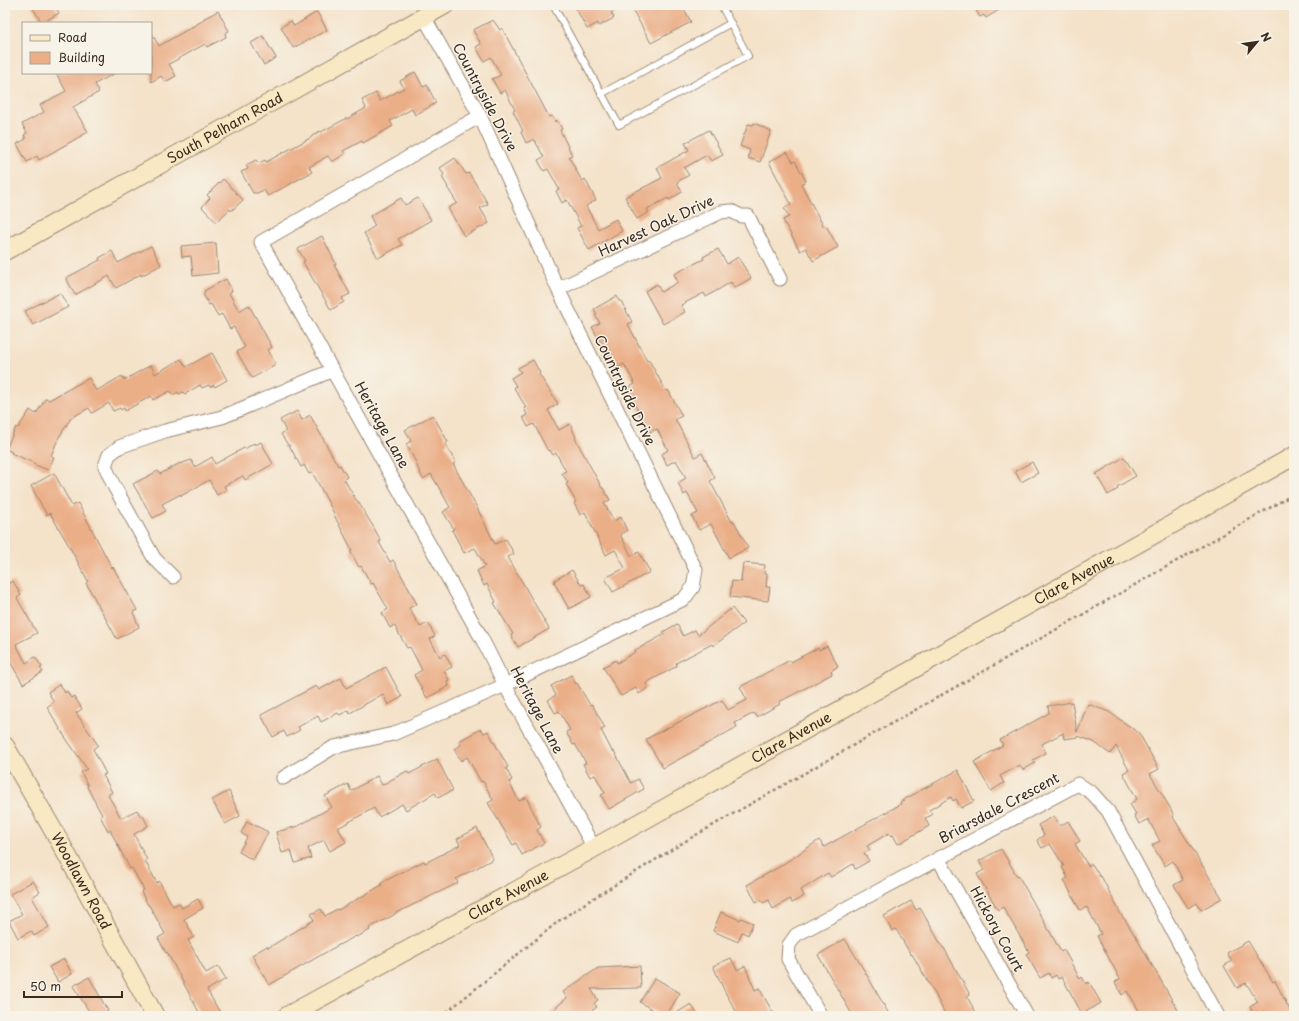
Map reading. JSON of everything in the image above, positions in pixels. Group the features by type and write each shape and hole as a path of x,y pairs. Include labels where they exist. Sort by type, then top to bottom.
{"street":[{"name":"South Pelham Road","path":"5,251 420,11 445,5"},
{"name":"Countryside Drive","path":"283,778 334,748 393,734 505,685 684,599 693,587 696,570 558,289 480,116 420,11"},
{"name":"Heritage Lane","path":"480,116 261,242 482,639 505,685 594,848"},
{"name":"Harvest Oak Drive","path":"558,289 721,212 731,211 741,216 748,216 780,279"},
{"path":"173,577 154,558 114,486 105,466 109,455 119,447 165,431 222,417 333,370"},
{"name":"Clare Avenue","path":"287,1016 594,848 1294,456"},
{"name":"Woodlawn Road","path":"5,746 61,844 155,1016"},
{"name":"Briarsdale Crescent","path":"821,1016 788,960 789,945 796,935 1078,784 1092,793 1108,811 1218,1016"},
{"name":"Hickory Court","path":"938,858 1027,1016"}],"lane":[{"path":"553,5 619,125 748,56 721,5"},
{"path":"601,94 731,23"}],"path":[{"path":"442,1016 560,920 590,900 729,816 1294,494"}],"building":[{"path":"31,5 54,5 59,13 41,22"},
{"path":"574,5 626,5 611,13 614,18 599,26 598,23 587,29"},
{"path":"630,5 682,5 691,22 651,43"},
{"path":"973,5 1007,5 986,18 984,15 980,17"},
{"path":"218,11 229,31 225,33 226,37 207,47 205,44 169,64 176,76 165,82 161,76 151,82 152,34 159,46 204,20 203,19"},
{"path":"317,12 327,30 293,48 281,27 291,21 294,26"},
{"path":"493,20 500,30 502,28 549,117 552,116 555,122 557,120 562,129 560,130 572,155 569,157 582,181 585,179 596,200 586,206 598,229 616,219 622,231 589,250 577,228 581,226 567,200 562,203 556,191 559,189 548,169 544,171 538,160 544,157 534,139 526,143 521,132 523,131 513,111 515,110 505,90 500,93 492,79 501,75 491,57 484,61 476,47 481,44 473,30"},
{"path":"263,36 276,58 264,65 251,43"},
{"path":"415,72 423,87 427,85 436,103 415,115 412,109 390,121 393,126 363,143 362,141 343,151 345,154 332,162 328,156 309,167 312,172 268,196 264,190 253,193 241,172 248,169 246,165 256,160 259,163 265,160 266,162 312,137 320,131 321,132 347,119 366,108 362,100 376,93 380,101 404,88 400,81"},
{"path":"57,74 113,74 95,84 99,92 73,107 88,132 39,160 37,156 27,162 17,144 26,139 24,135 27,133 22,124 44,112 40,105 66,91"},
{"path":"754,123 771,131 760,162 748,158 750,150 740,146 748,124 753,125"},
{"path":"709,130 723,155 711,161 707,155 684,168 689,175 677,182 682,192 669,200 668,198 647,209 649,212 637,219 625,197 662,178 657,168 689,150 685,143"},
{"path":"787,152 793,162 795,161 806,181 801,184 824,227 826,226 838,247 813,261 806,248 800,251 783,220 789,217 784,208 791,204 769,162"},
{"path":"455,158 466,174 469,173 488,204 480,208 489,223 464,236 448,208 457,203 442,177 444,175 440,168"},
{"path":"223,179 243,200 231,211 230,209 216,222 202,207 210,198 207,195"},
{"path":"401,198 405,205 418,198 431,220 398,239 402,245 378,258 364,233 375,226 370,216"},
{"path":"322,236 336,264 334,265 350,294 342,298 344,302 331,310 303,262 305,261 298,249"},
{"path":"216,243 218,273 193,276 191,256 182,257 181,246"},
{"path":"151,246 161,265 116,288 109,276 75,295 66,278 100,260 99,258 112,251 118,263"},
{"path":"718,249 727,264 738,257 751,278 734,288 731,282 706,297 704,293 681,305 685,312 663,324 645,291 657,284 661,292 678,282 674,274 704,259 703,257"},
{"path":"226,279 232,291 229,293 239,311 249,305 272,347 268,350 276,365 252,378 237,352 245,347 234,327 230,329 222,314 218,316 211,304 209,305 203,294 205,293 204,291"},
{"path":"60,293 68,307 33,325 25,311"},
{"path":"617,296 632,322 628,324 647,361 649,360 682,416 675,419 695,457 702,453 715,478 710,481 748,548 729,558 711,524 699,530 692,516 698,513 687,493 684,495 678,483 686,478 676,460 667,465 662,454 668,450 657,429 650,432 626,389 635,384 624,364 615,369 592,327 600,323 595,315 597,314 594,309"},
{"path":"212,353 227,380 215,387 214,385 210,387 209,385 202,388 200,385 185,394 183,392 179,394 178,392 173,395 170,391 153,400 151,396 125,411 124,408 121,410 120,408 113,411 109,403 92,413 89,408 71,418 58,439 51,456 54,457 48,470 11,453 12,452 6,449 16,427 18,428 30,410 36,414 46,398 49,400 89,378 96,391 122,376 124,380 151,365 155,374 181,359 186,367"},
{"path":"533,360 540,373 539,374 558,404 548,410 559,430 570,424 576,437 575,438 610,500 604,503 614,521 621,517 627,531 620,534 631,556 639,552 650,572 613,592 605,578 625,568 615,550 606,555 585,512 580,515 574,503 576,502 562,473 566,471 556,453 553,455 550,450 548,451 534,424 528,427 523,417 527,415 524,408 526,407 514,388 516,386 511,378 521,372 518,368"},
{"path":"297,411 302,420 310,415 338,466 340,465 347,477 344,479 374,528 381,541 379,542 390,562 393,560 417,604 409,608 420,627 428,623 435,636 430,639 440,657 445,654 452,667 444,671 449,680 447,681 449,686 427,698 414,675 422,670 410,647 407,648 394,625 390,628 382,613 388,609 373,583 371,584 361,566 359,567 350,551 352,550 312,472 309,474 304,465 301,467 281,434 286,431 280,420"},
{"path":"433,415 448,442 445,444 456,463 453,464 495,544 506,539 514,554 508,557 549,629 518,647 511,635 513,634 494,603 496,602 487,584 484,586 477,571 485,566 475,548 464,553 452,530 454,529 443,512 450,507 431,474 423,479 406,444 411,441 405,430"},
{"path":"261,442 273,464 245,480 243,476 224,486 226,490 217,495 209,480 181,496 181,494 162,504 166,511 153,518 133,484 158,471 160,474 180,463 191,460 195,467 212,457 215,464 254,443 255,445"},
{"path":"1124,457 1136,476 1117,487 1118,489 1108,495 1096,474"},
{"path":"1032,462 1038,473 1021,482 1015,471"},
{"path":"54,473 72,506 78,503 112,568 113,567 137,610 133,612 139,627 117,639 86,583 88,581 68,544 50,513 47,515 31,486"},
{"path":"743,563 765,565 764,574 767,574 766,587 770,587 768,601 730,597 732,581 742,582"},
{"path":"572,570 581,585 584,584 591,597 569,609 554,582"},
{"path":"13,581 21,595 17,598 37,633 16,644 26,663 35,657 42,667 40,668 43,672 23,684 5,653 5,585"},
{"path":"732,608 744,623 713,646 712,644 676,663 677,666 646,683 648,688 639,694 636,688 621,696 603,667 616,660 617,663 635,652 634,651 665,634 663,632 677,624 683,636 695,630 698,635"},
{"path":"827,646 838,666 831,671 832,674 779,702 780,704 757,717 754,713 735,723 737,727 663,768 646,739 722,700 728,710 747,700 740,687 790,660 791,662 818,648 819,650"},
{"path":"386,667 402,697 388,705 383,694 350,713 349,710 340,715 338,713 321,722 318,716 298,727 300,730 287,737 284,731 273,737 261,715 316,686 319,690 341,678 346,688"},
{"path":"571,675 590,705 592,704 605,728 601,730 631,783 638,779 644,789 609,809 601,795 605,793 595,775 590,777 583,764 586,763 566,732 570,730 559,711 555,713 548,700 556,695 551,686"},
{"path":"60,684 65,693 67,691 71,698 74,696 82,709 76,713 98,745 93,749 106,774 103,775 112,792 108,795 121,818 137,810 141,817 143,816 148,826 134,834 147,860 145,861 157,883 159,881 173,906 179,903 182,908 198,899 203,908 184,919 194,937 188,940 206,973 218,966 226,979 207,990 222,1016 201,1016 158,938 165,934 141,892 144,890 132,868 130,869 110,830 108,831 100,816 102,815 81,772 87,769 47,707 54,702 48,692"},
{"path":"1072,702 1077,732 1088,704 1109,712 1139,733 1159,769 1150,774 1169,806 1174,816 1173,817 1222,898 1201,910 1197,903 1188,908 1174,885 1183,880 1173,861 1165,866 1152,845 1160,841 1148,819 1139,824 1134,815 1136,814 1130,804 1137,799 1123,773 1129,770 1116,746 1110,754 1094,742 1078,736 1064,739 1063,733 1042,744 1046,753 1033,760 1035,763 1023,770 1020,765 1000,776 1004,783 991,791 974,762 1003,745 1000,740 1049,713 1048,706"},
{"path":"481,729 484,733 488,731 508,767 506,768 512,780 509,782 519,801 526,797 541,827 537,830 544,843 522,855 516,843 513,845 488,803 493,800 483,781 481,782 467,757 461,761 454,749 461,745 459,741"},
{"path":"437,759 453,790 438,798 435,793 406,810 402,804 379,817 374,808 338,828 346,842 330,851 324,840 308,848 311,858 295,863 291,850 282,853 276,832 298,826 332,807 325,796 348,784 351,791 377,776 382,785 407,771 409,774"},
{"path":"958,770 974,801 961,808 956,799 953,801 951,797 929,810 932,815 925,818 929,826 898,844 893,835 891,836 889,833 867,846 870,850 864,853 869,861 855,869 853,864 831,877 828,873 801,890 804,896 792,903 790,899 773,909 769,900 763,903 761,900 756,902 747,885 779,867 819,840 824,847"},
{"path":"229,791 240,816 225,824 212,800"},
{"path":"1054,816 1060,826 1068,821 1080,841 1075,844 1088,866 1092,864 1100,877 1101,876 1123,918 1137,939 1179,1012 1172,1016 1142,1016 1127,991 1122,995 1115,982 1120,979 1097,936 1101,934 1087,907 1080,910 1064,880 1068,878 1062,867 1064,866 1050,844 1042,848 1037,840 1044,835 1038,825"},
{"path":"247,821 268,832 253,860 239,852 247,837 241,833"},
{"path":"477,828 493,859 456,879 458,883 394,914 369,928 370,930 335,947 269,985 252,955 267,946 268,948 314,920 311,914 321,909 325,916 337,909 338,910 382,885 381,883 460,845 457,839"},
{"path":"1001,849 1017,876 1018,875 1061,952 1064,950 1080,979 1082,977 1086,984 1089,982 1101,1003 1082,1014 1062,977 1058,979 1056,975 1051,978 1049,973 1040,978 1026,954 1029,952 1003,907 998,910 977,874 984,870 979,861"},
{"path":"33,881 40,892 32,897 49,927 34,936 31,931 18,938 9,921 22,914 10,894"},
{"path":"911,901 916,910 920,908 944,948 970,995 967,997 978,1016 946,1016 912,954 911,955 896,929 892,931 884,916"},
{"path":"721,912 740,920 741,918 753,923 748,935 742,932 738,942 713,931"},
{"path":"845,939 890,1016 853,1016 818,955"},
{"path":"1248,941 1273,982 1275,981 1293,1016 1267,1016 1264,1011 1254,1016 1250,1007 1258,1002 1246,983 1237,988 1224,966 1232,961 1227,953"},
{"path":"731,958 737,970 745,966 755,990 759,988 775,1016 739,1016 726,994 713,966"},
{"path":"64,959 72,974 58,982 49,967"},
{"path":"640,966 641,988 591,989 598,1000 594,1003 597,1007 584,1016 546,1016 567,998 563,992 598,968"},
{"path":"89,977 108,1011 99,1016 92,1016 73,986"},
{"path":"655,978 680,993 666,1016 662,1016 640,1002"},
{"path":"691,1004 698,1016 672,1016"}]}
